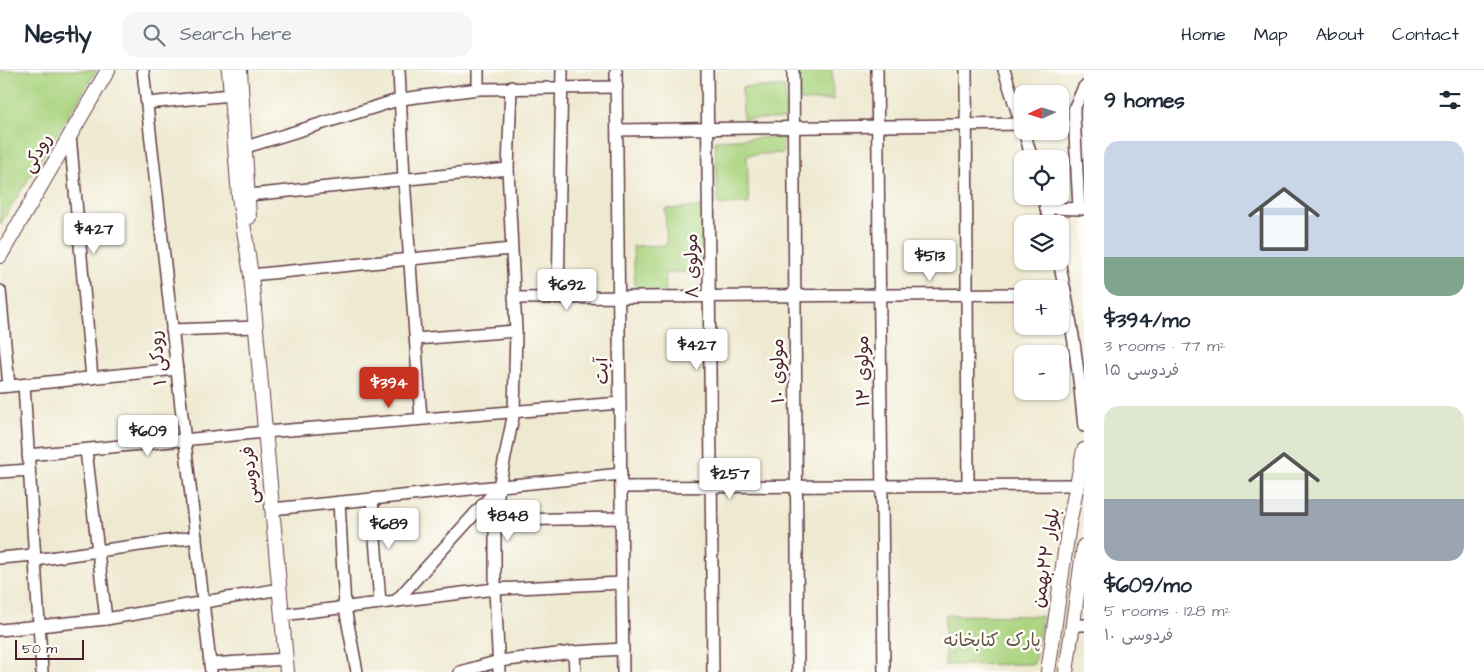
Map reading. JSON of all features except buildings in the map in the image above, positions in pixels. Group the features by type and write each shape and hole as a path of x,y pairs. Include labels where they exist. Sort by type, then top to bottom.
{"main road":[{"name":"رودکی","path":"0,256 108,70"},
{"name":"فردوسی","path":"229,70 239,197 251,275 287,665"},
{"name":"فردوسی","path":"240,70 249,195 251,275"},
{"name":"بلوار ۲۲بهمن","path":"1048,672 1076,485 1084,450"},
{"name":"بلوار ۲۲بهمن","path":"1066,672 1078,625 1079,577 1084,546"},
{"path":"1061,578 1079,577"}],"street":[{"name":"رودکی ۱","path":"144,70 211,668"},
{"path":"399,70 404,179 421,420"},
{"path":"478,70 478,89"},
{"path":"558,298 562,70"},
{"name":"آیت","path":"616,70 623,672"},
{"name":"مولوی ۸","path":"708,70 713,672"},
{"name":"مولوی ۱۰","path":"793,70 798,672"},
{"name":"مولوی ۱۲","path":"877,70 884,672"},
{"path":"966,70 968,486"},
{"path":"1004,70 1014,100"},
{"path":"1062,205 1081,208 1074,109 1084,86"},
{"path":"246,147 401,99 478,89 511,87 617,87"},
{"path":"499,667 495,589 495,520 499,487 514,412 516,331 508,169 511,87"},
{"path":"147,103 231,96"},
{"path":"617,130 966,125 1014,127"},
{"path":"70,134 92,378"},
{"path":"249,195 508,169"},
{"path":"251,275 512,249"},
{"path":"0,291 4,387 177,368"},
{"path":"514,298 1014,294"},
{"path":"1069,323 1079,374 1084,426"},
{"path":"172,330 256,327"},
{"path":"416,339 516,331"},
{"path":"24,385 42,672"},
{"path":"28,455 265,432 620,403"},
{"path":"86,450 106,619"},
{"path":"0,472 29,470"},
{"path":"272,509 621,474"},
{"path":"621,487 1076,485"},
{"path":"396,601 499,487"},
{"path":"372,499 380,603"},
{"path":"339,502 345,608 357,672"},
{"path":"495,520 621,518"},
{"path":"0,558 34,558 196,537"},
{"path":"282,615 495,589 622,583"},
{"path":"0,630 106,619 203,604 280,589"},
{"path":"460,672 499,667 574,652 623,649"},
{"path":"574,652 575,672"},
{"path":"211,668 287,665"}],"green space":[{"path":"0,70 97,70 0,224"},
{"path":"799,70 832,70 833,100 800,101"},
{"path":"742,87 785,87 786,119 743,119"},
{"path":"782,137 783,153 747,155 749,204 718,205 715,140"},
{"path":"701,207 704,271 665,273 666,291 635,292 633,246 667,245 665,209"},
{"name":"پارک کتابخانه","path":"945,615 1042,616 1034,664 945,665"}]}
